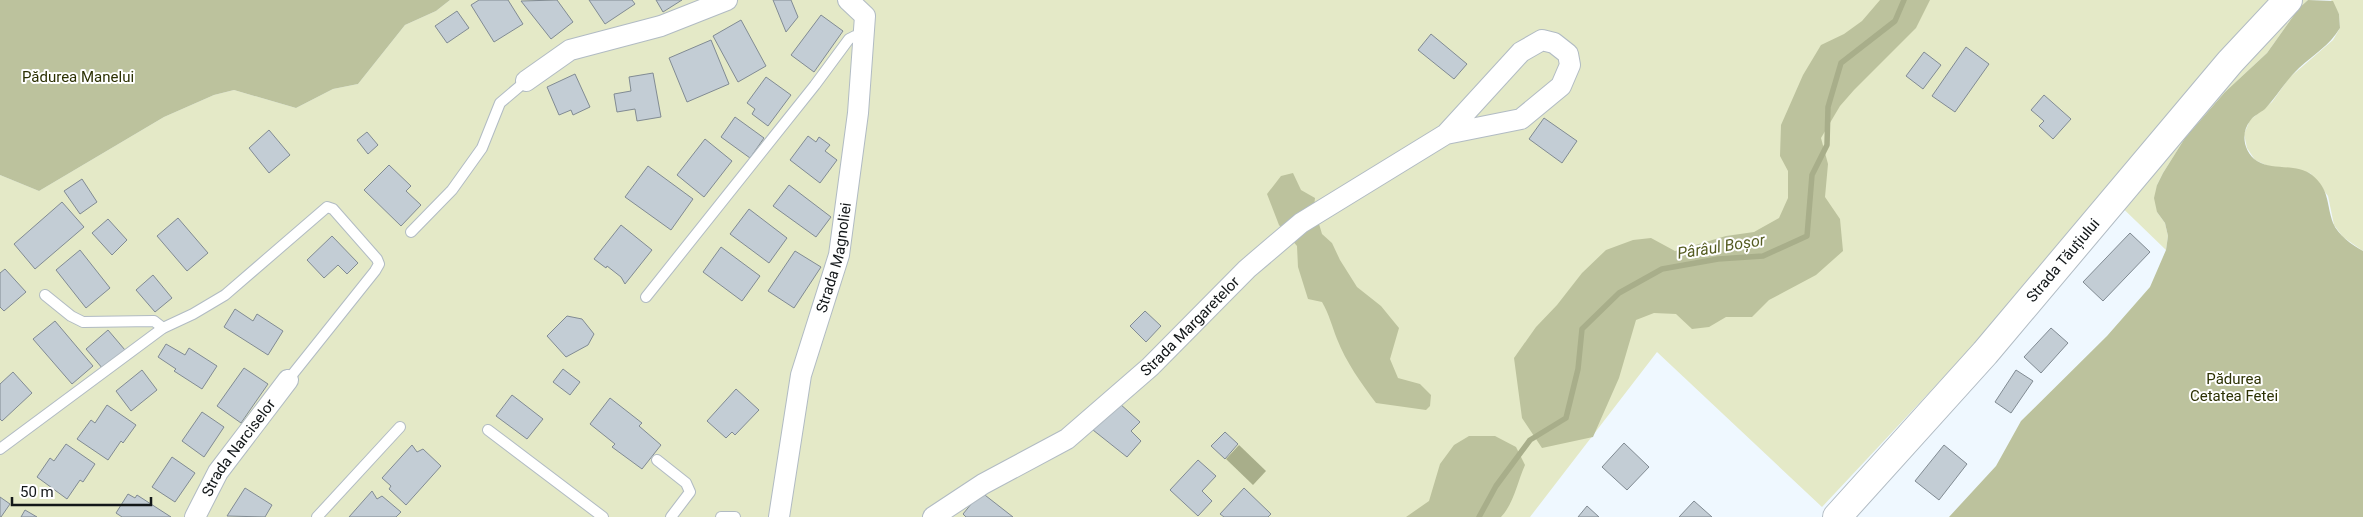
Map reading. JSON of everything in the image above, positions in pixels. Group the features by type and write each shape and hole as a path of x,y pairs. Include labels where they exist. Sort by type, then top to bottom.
{"main road":[{"name":"Strada Tăuțiului","path":"1837,517 1985,353 2230,62 2288,0"}],"street":[{"path":"526,81 570,50 662,26 727,0"},
{"name":"Strada Magnoliei","path":"780,517 801,375 839,255 858,113 865,16 848,0"},
{"name":"Strada Margaretelor","path":"934,517 983,484 1067,439 1150,367 1247,269 1301,223 1446,134 1521,52 1542,40 1554,43 1568,54 1570,65 1561,86 1521,119 1446,134"},
{"name":"Strada Narciselor","path":"194,517 218,472 288,380"}],"lane":[{"path":"646,297 849,39 854,36 863,37"},
{"path":"411,232 452,190 482,148 500,103 526,81"},
{"path":"0,449 163,328 193,314 225,294 327,207 333,209 377,259 378,264 375,271 288,380"},
{"path":"45,294 71,316 83,322 154,321 163,328"},
{"path":"316,517 400,427"},
{"path":"488,430 603,517"},
{"path":"657,460 686,484 690,492 671,517"},
{"path":"721,517 735,517"}],"shaded area":[{"path":"450,0 2308,0 2299,8 2267,53 2225,92 2185,138 2163,173 2157,185 2157,212 2165,223 2168,236 2166,250 2106,192 1985,333 1822,507 1657,352 1530,517 0,517 0,175 39,191 164,117 214,95 234,90 296,108 333,89 358,84 405,25 436,11"},
{"path":"2331,0 2363,0 2363,251 2343,237 2334,225 2328,196 2310,173 2268,166 2255,160 2247,148 2244,134 2250,120 2272,102 2289,78 2333,40 2340,28 2339,14"},
{"path":"1239,445 1266,471 1253,485 1226,459"}],"green space":[{"name":"Pădurea Manelui","path":"0,0 450,0 436,11 405,25 358,84 333,89 296,108 234,90 214,95 164,117 39,191 0,175"},
{"path":"1880,0 1930,0 1916,28 1840,106 1821,138 1828,164 1825,197 1840,219 1843,251 1816,275 1769,300 1752,317 1726,317 1709,327 1692,329 1676,314 1654,313 1636,320 1619,378 1593,437 1542,448 1522,418 1514,358 1536,327 1557,305 1582,273 1606,250 1633,240 1651,238 1675,251 1726,236 1754,232 1779,218 1788,198 1788,171 1780,156 1781,125 1803,75 1821,45 1844,34 1862,21"},
{"name":"Pădurea Cetatea Fetei","path":"2308,0 2333,1 2339,14 2340,28 2326,45 2294,73 2265,109 2251,119 2244,137 2246,148 2257,161 2270,166 2299,169 2312,175 2325,192 2333,223 2338,232 2363,251 2363,517 1949,517 1996,466 2021,421 2107,336 2150,287 2166,250 2168,236 2165,223 2157,212 2154,198 2157,185 2163,173 2185,138 2225,92 2267,53 2299,8"},
{"path":"1293,173 1301,190 1315,198 1314,207 1322,234 1332,243 1357,287 1381,306 1399,328 1390,359 1398,378 1420,384 1431,395 1430,406 1426,410 1376,403 1359,380 1345,356 1322,302 1308,299 1298,267 1297,246 1279,225 1267,194 1281,176"},
{"path":"1469,436 1495,436 1516,447 1525,465 1512,499 1501,517 1406,517 1429,501 1440,464 1454,445"}],"building":[{"path":"479,0 508,0 523,24 494,42 471,5"},
{"path":"557,0 573,22 551,39 521,1"},
{"path":"589,0 632,0 635,4 605,24"},
{"path":"656,0 682,0 663,12"},
{"path":"773,0 791,0 798,17 786,32"},
{"path":"457,11 469,28 447,43 435,26"},
{"path":"821,15 843,31 814,72 791,55"},
{"path":"741,20 766,66 738,82 713,36"},
{"path":"1431,34 1467,64 1454,79 1418,50"},
{"path":"711,40 729,84 687,102 669,58"},
{"path":"1966,47 1989,64 1955,112 1932,96"},
{"path":"1924,52 1941,65 1923,89 1906,76"},
{"path":"653,73 661,117 637,121 635,109 617,112 614,94 631,91 629,77"},
{"path":"575,74 590,107 573,115 571,110 559,115 547,87"},
{"path":"766,77 791,95 768,126 752,114 755,109 747,103"},
{"path":"2044,95 2071,119 2053,139 2039,126 2044,121 2031,110"},
{"path":"735,117 764,138 750,158 721,137"},
{"path":"1544,118 1577,141 1562,163 1529,139"},
{"path":"269,130 290,155 269,173 249,148"},
{"path":"367,132 378,145 368,154 357,140"},
{"path":"808,136 816,142 819,137 830,145 825,151 837,160 820,183 790,160"},
{"path":"705,139 732,161 704,197 677,175"},
{"path":"389,165 411,186 406,191 421,205 401,226 364,190"},
{"path":"648,166 693,199 671,230 625,197"},
{"path":"82,179 97,202 80,214 64,191"},
{"path":"789,185 831,217 816,237 773,206"},
{"path":"62,202 84,227 35,269 14,244"},
{"path":"749,209 787,238 769,263 730,234"},
{"path":"178,218 208,253 187,271 157,236"},
{"path":"108,219 127,240 112,255 92,233"},
{"path":"621,225 652,250 625,284 621,277 594,259"},
{"path":"2130,233 2150,252 2103,301 2083,282"},
{"path":"332,236 358,263 347,274 338,265 324,278 307,260"},
{"path":"721,247 760,276 742,301 703,272"},
{"path":"80,250 110,288 86,308 56,270"},
{"path":"795,251 821,267 794,308 768,291"},
{"path":"5,269 26,292 4,311 0,307 0,273"},
{"path":"153,275 172,298 155,312 136,290"},
{"path":"235,309 253,321 257,314 283,331 268,355 224,327"},
{"path":"1145,311 1161,326 1146,342 1130,326"},
{"path":"567,316 582,319 594,334 588,345 566,357 547,336"},
{"path":"55,321 93,366 72,384 33,339"},
{"path":"2051,328 2068,343 2041,373 2024,357"},
{"path":"108,330 125,350 103,369 86,349"},
{"path":"166,344 185,355 189,348 217,366 202,389 174,371 176,369 158,357"},
{"path":"244,368 268,384 241,423 217,406"},
{"path":"563,369 580,382 570,395 553,382"},
{"path":"142,370 157,390 131,411 116,391"},
{"path":"2016,370 2033,381 2011,413 1995,402"},
{"path":"13,372 32,393 2,421 0,419 0,384"},
{"path":"736,389 759,410 735,435 732,432 726,438 707,421"},
{"path":"512,395 543,419 527,439 496,416"},
{"path":"610,398 642,423 639,426 661,445 642,469 612,447 615,444 590,424"},
{"path":"1119,403 1140,422 1131,431 1141,441 1127,457 1093,430"},
{"path":"107,405 136,425 123,443 121,441 108,460 77,439 91,420 95,423"},
{"path":"202,412 224,427 204,457 182,441"},
{"path":"1225,432 1238,444 1225,459 1211,446"},
{"path":"1624,443 1649,467 1627,490 1602,467"},
{"path":"66,444 95,464 83,482 80,480 67,499 37,477 50,458 54,461"},
{"path":"412,445 417,452 423,449 441,466 406,505 389,489 391,486 382,478"},
{"path":"1944,445 1967,464 1939,500 1915,481"},
{"path":"172,457 195,473 175,502 152,487"},
{"path":"1198,460 1216,476 1202,491 1212,501 1198,516 1170,490"},
{"path":"245,488 272,505 265,517 227,516"},
{"path":"1244,488 1271,514 1268,517 1224,517 1220,514"},
{"path":"372,491 377,499 382,496 401,512 396,517 349,517"},
{"path":"981,492 1013,517 966,517 963,514"},
{"path":"128,494 135,498 137,495 171,517 122,517 116,513"},
{"path":"0,497 10,504 1,517 0,517"},
{"path":"1694,501 1712,517 1679,517"},
{"path":"1587,506 1599,517 1578,517"},
{"path":"25,510 37,517 21,517"}],"waterway":[{"name":"Pârâul Boșor","path":"1479,517 1496,486 1530,440 1566,418 1578,369 1582,329 1619,293 1662,269 1718,259 1763,256 1807,236 1812,175 1827,145 1828,107 1841,63 1895,21 1904,0"}]}
